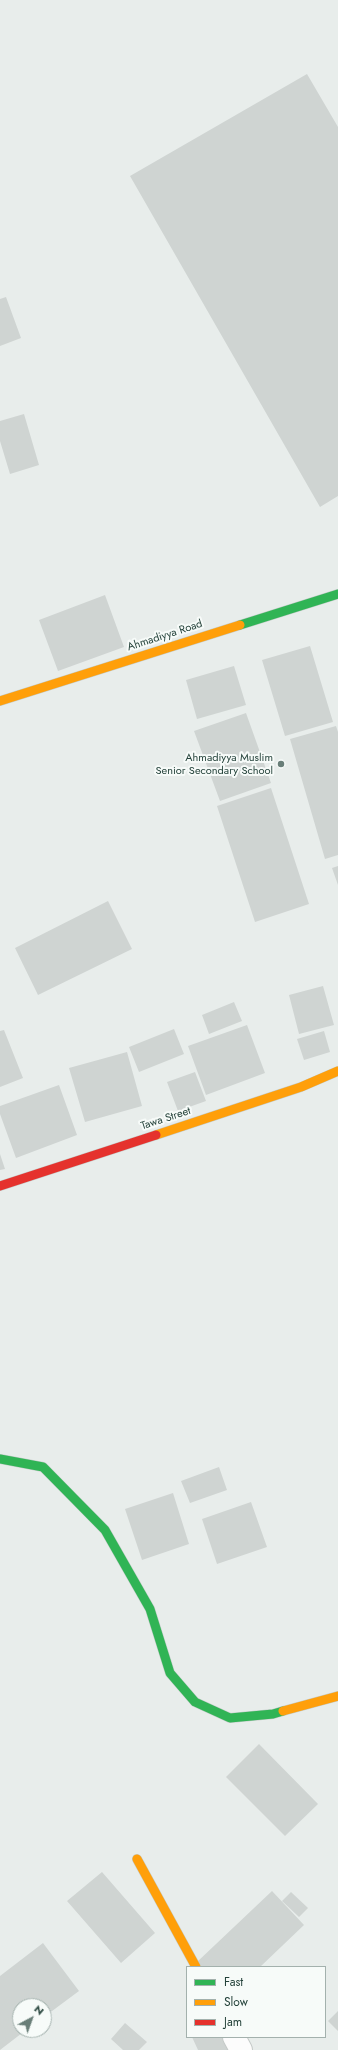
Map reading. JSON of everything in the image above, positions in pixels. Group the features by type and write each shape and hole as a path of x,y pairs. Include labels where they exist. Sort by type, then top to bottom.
{"street":[{"name":"Ahmadiyya Road","path":"0,701 338,594"},
{"name":"Tawa Street","path":"0,1186 301,1087 338,1071"},
{"path":"0,1458 43,1467 105,1530 150,1609 170,1673 195,1702 230,1718 274,1714 338,1696"},
{"path":"136,1859 195,1966"},
{"path":"235,2038 241,2050"}],"building":[{"path":"307,74 338,127 338,496 320,507 130,176"},
{"path":"6,297 21,338 0,346 0,299"},
{"path":"24,414 39,465 10,474 0,441 0,421"},
{"path":"105,595 124,647 58,671 39,620"},
{"path":"310,646 333,722 285,736 262,660"},
{"path":"234,666 246,705 197,719 186,680"},
{"path":"246,713 271,783 220,801 194,731"},
{"path":"336,726 338,732 338,855 325,859 290,739"},
{"path":"271,788 309,904 255,922 217,806"},
{"path":"338,866 338,885 332,868"},
{"path":"108,901 132,949 38,995 15,948"},
{"path":"323,986 334,1025 299,1034 289,995"},
{"path":"234,1002 242,1021 209,1034 202,1015"},
{"path":"247,1025 265,1073 206,1095 188,1046"},
{"path":"174,1029 184,1054 139,1072 129,1047"},
{"path":"4,1030 23,1078 0,1087 0,1031"},
{"path":"324,1031 330,1052 304,1060 297,1039"},
{"path":"127,1052 142,1106 85,1122 69,1068"},
{"path":"195,1072 206,1101 178,1111 167,1082"},
{"path":"59,1085 77,1135 16,1158 0,1114 0,1106"},
{"path":"0,1154 5,1169 0,1170"},
{"path":"219,1467 227,1490 190,1503 181,1481"},
{"path":"173,1493 189,1544 142,1560 125,1509"},
{"path":"251,1502 267,1547 217,1564 202,1519"},
{"path":"259,1744 318,1804 285,1836 226,1777"},
{"path":"102,1872 155,1933 121,1963 67,1901"},
{"path":"272,1891 304,1925 261,1966 201,1966 197,1962"},
{"path":"291,1892 308,1908 299,1917 282,1901"},
{"path":"43,1943 79,1991 52,2011 52,1998 12,1998 12,2038 16,2038 0,2050 0,1976"},
{"path":"338,2011 338,2031 328,2021"},
{"path":"125,2023 147,2042 139,2050 123,2050 111,2039"},
{"path":"192,2038 223,2038 229,2050 198,2050"}],"traffic: fast":[{"path":"240,625 338,594"},
{"path":"0,1459 43,1467 105,1530 150,1609 170,1673 195,1702 230,1718 273,1714 283,1711"}],"traffic: slow":[{"path":"0,701 240,625"},
{"path":"156,1135 301,1087 338,1071"},
{"path":"283,1711 338,1696"},
{"path":"137,1859 195,1966"}],"traffic: jam":[{"path":"0,1186 156,1135"}],"place":[{"name":"Ahmadiyya Muslim Senior Secondary School","path":"281,764"}]}
